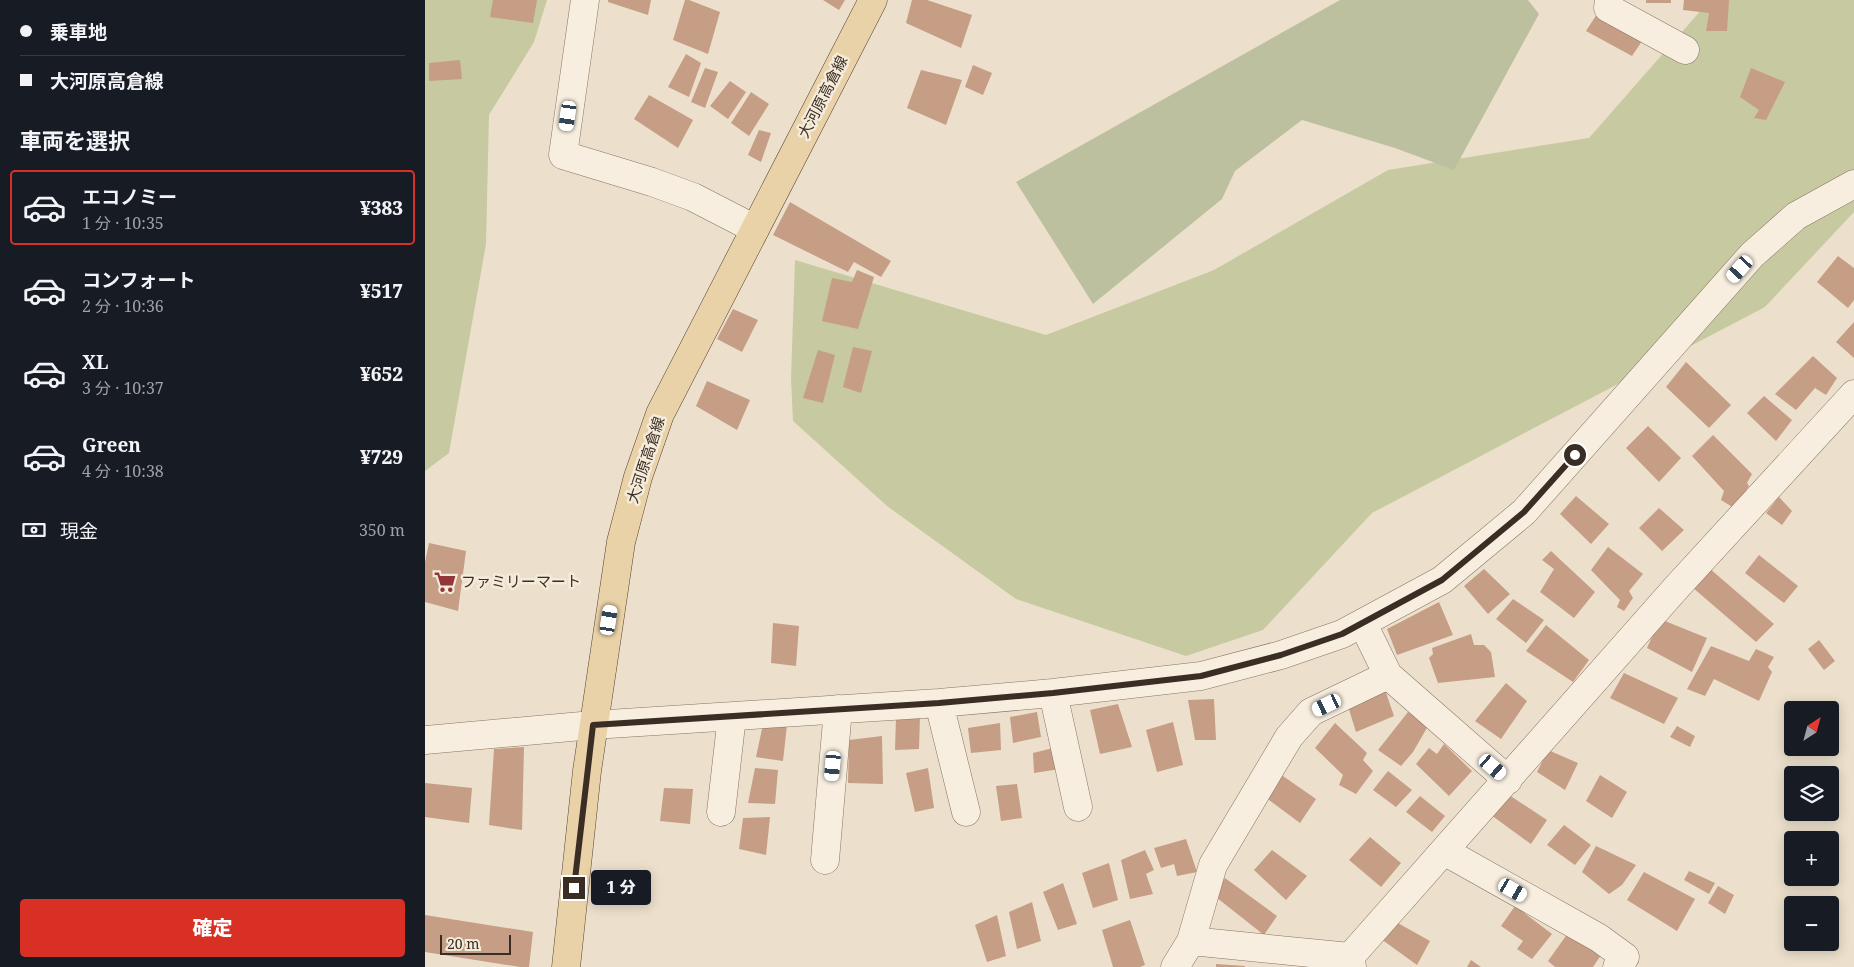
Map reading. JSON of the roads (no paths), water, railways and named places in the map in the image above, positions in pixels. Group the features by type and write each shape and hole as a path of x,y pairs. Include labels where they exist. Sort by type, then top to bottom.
{"main road":[{"name":"大河原高倉線","path":"566,967 593,725 621,542 638,477 660,414 873,0"}],"street":[{"path":"585,0 563,155 651,182 693,198 755,229"},
{"path":"1609,0 1608,8 1685,50"},
{"path":"425,740 593,725 939,703 1053,693 1201,676 1281,655 1342,634 1442,580 1524,512 1752,255 1796,216 1854,184"},
{"path":"1191,941 1351,962 1444,851 1676,588 1854,394"},
{"path":"1363,624 1388,675 1508,780"},
{"path":"1175,967 1191,941 1213,865 1289,737 1311,712 1388,675"},
{"path":"1053,693 1078,808"},
{"path":"939,703 966,812"},
{"path":"825,860 838,709"},
{"path":"721,812 732,716"},
{"path":"1444,851 1599,938 1625,957 1617,967"}],"place":[{"name":"ファミリーマート","path":"445,582"}]}
